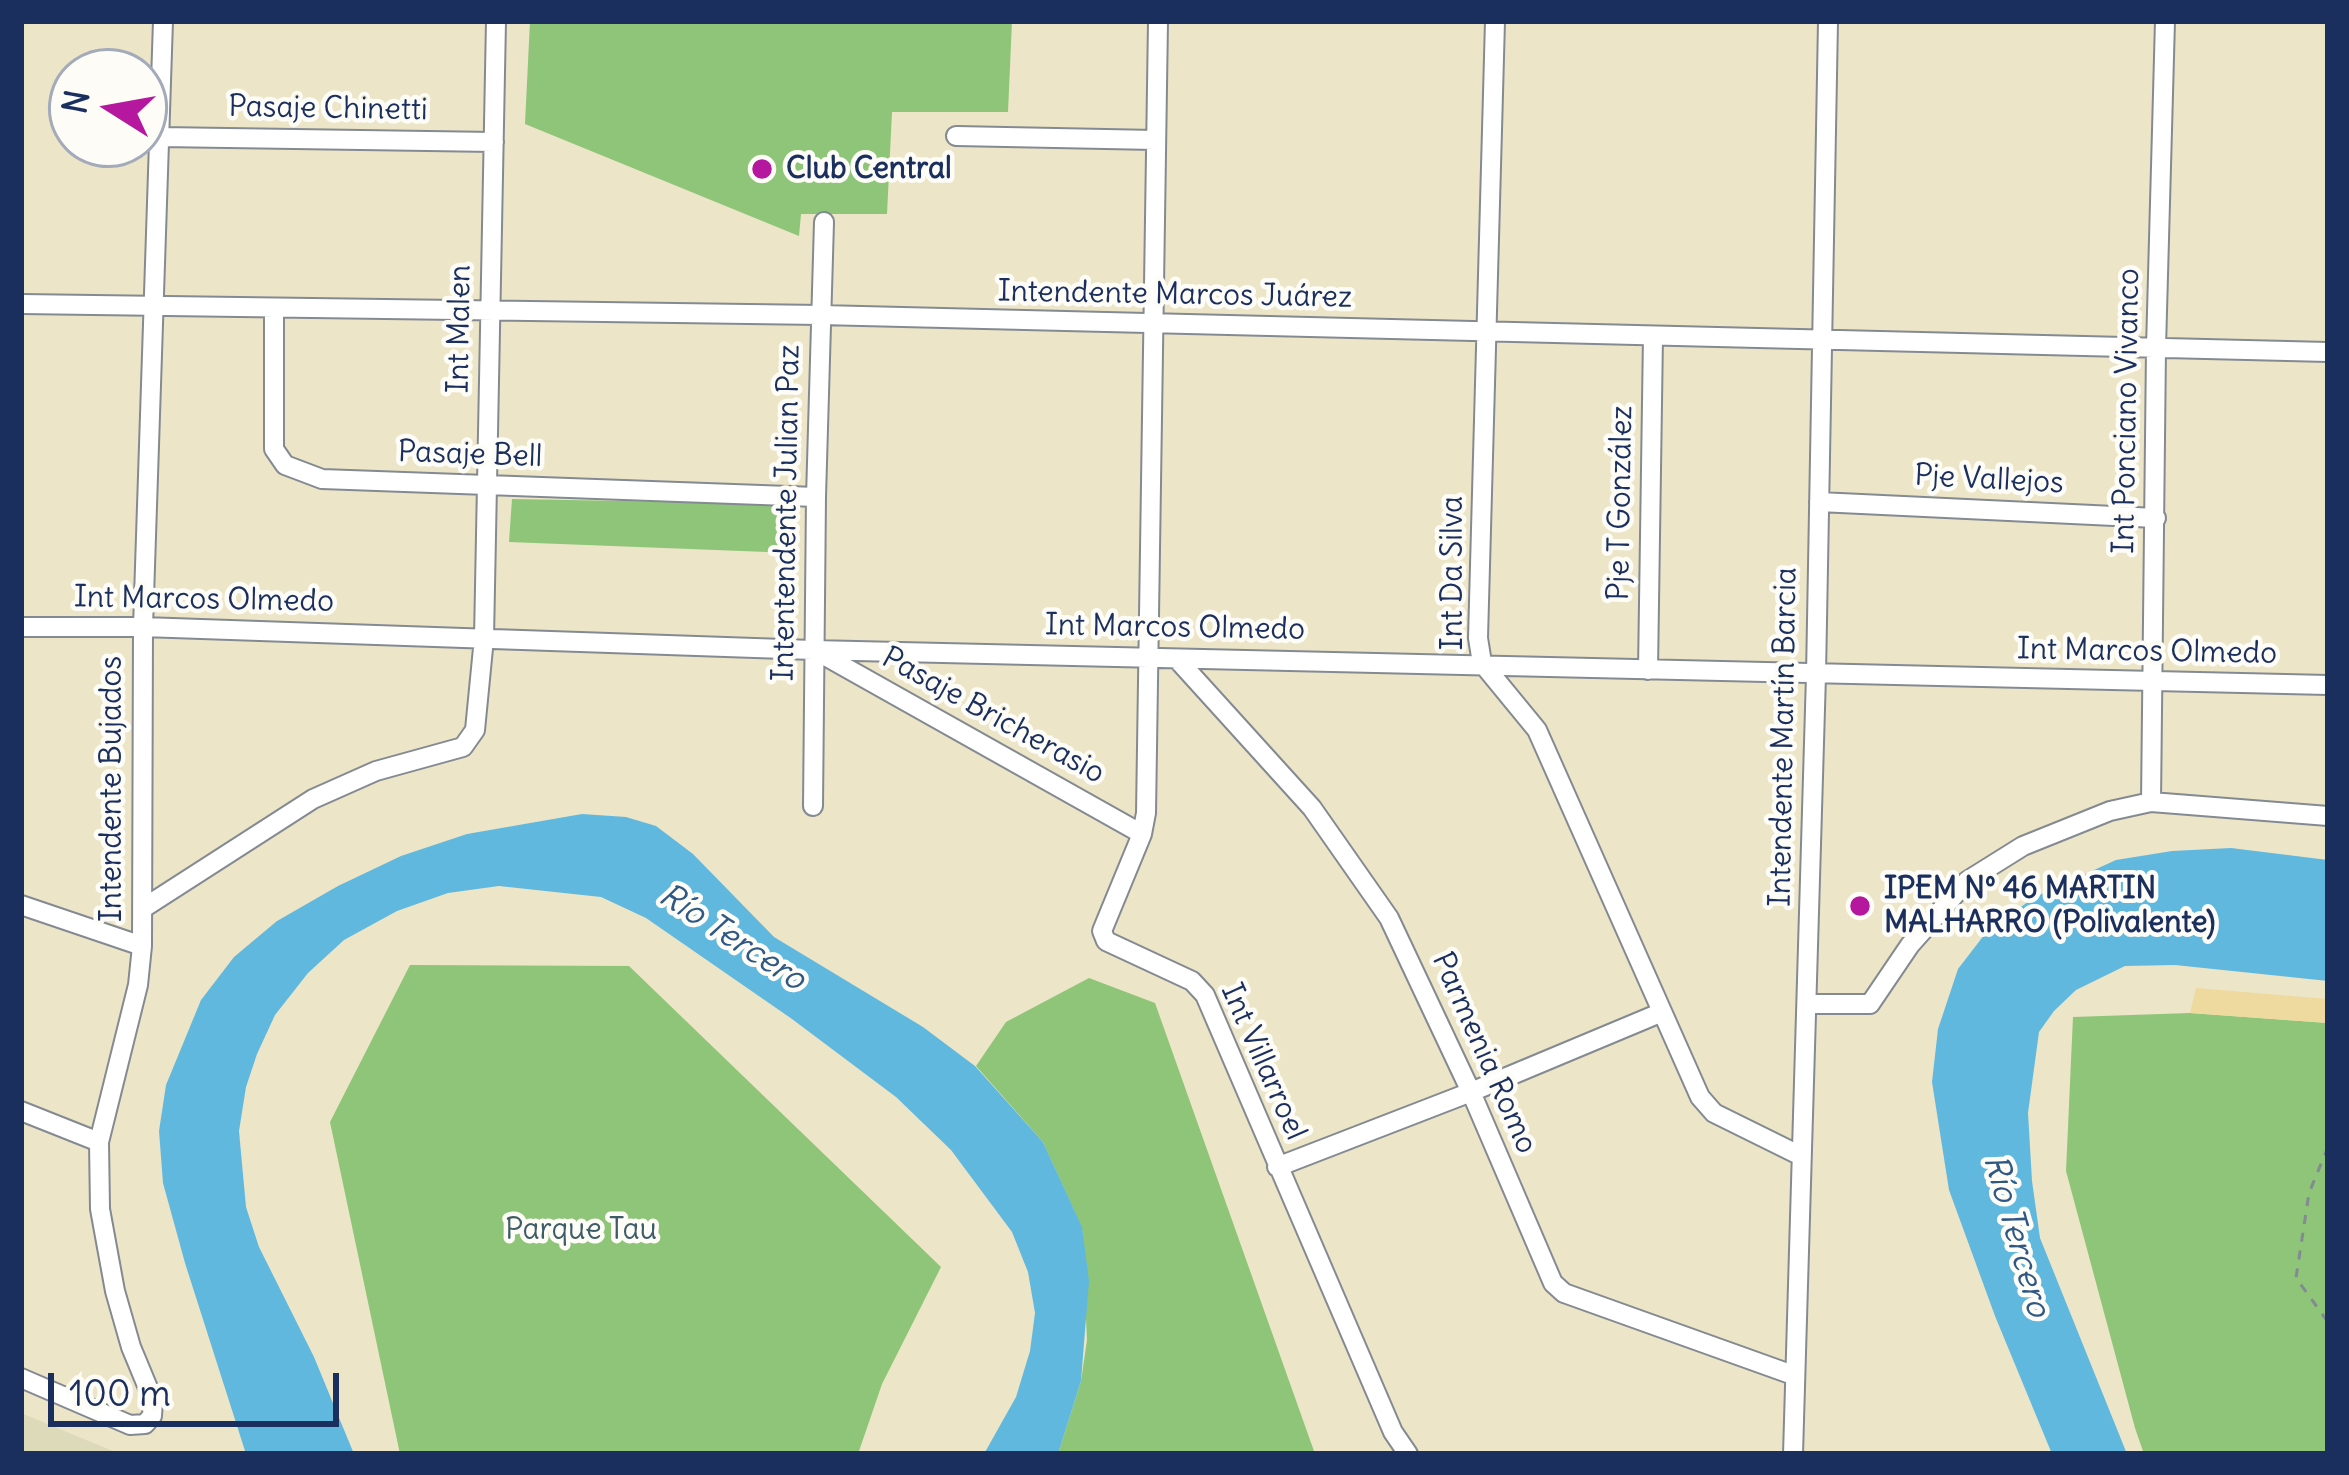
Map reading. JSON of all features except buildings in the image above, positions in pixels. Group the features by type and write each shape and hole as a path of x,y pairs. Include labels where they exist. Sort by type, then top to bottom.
{"street":[{"name":"Int Malen","path":"142,908 343,784 463,747 475,730 484,638 496,21"},
{"name":"Int Villarroel","path":"1158,21 1142,834 1102,931 1106,941 1192,981 1204,995 1393,1432 1408,1454"},
{"name":"Int Da Silva","path":"1495,21 1478,638 1482,663 1537,730 1700,1097 1714,1113 1801,1156"},
{"name":"Intendente Martín Barcia","path":"1793,1454 1816,676 1828,21"},
{"name":"Int Ponciano Vivanco","path":"2151,802 2165,21"},
{"path":"956,136 1154,140"},
{"name":"Pasaje Chinetti","path":"168,137 494,142"},
{"name":"Intendente Bujados","path":"21,1378 130,1424 145,1424 152,1416 153,1400 115,1291 100,1209 99,1142 138,985 142,946 143,627 160,168"},
{"name":"Intentendente Julian Paz","path":"813,806 824,222"},
{"name":"Intendente Marcos Juárez","path":"21,304 821,315 2328,352"},
{"name":"Pasaje Bell","path":"274,308 274,449 285,465 338,481 816,497"},
{"name":"Pje T González","path":"1648,670 1653,336"},
{"name":"Pje Vallejos","path":"1819,502 2156,518"},
{"name":"Int Marcos Olmedo","path":"21,627 1482,663 1816,676 2328,685"},
{"name":"Pasaje Bricherasio","path":"813,650 1142,834"},
{"name":"Parmenia Romo","path":"1177,659 1312,808 1389,918 1471,1092 1545,1269 1564,1292 1793,1375"},
{"path":"1807,1004 1870,1004 1910,945 1967,881 2023,846 2110,811 2151,802 2328,816"},
{"path":"21,905 142,946"},
{"path":"1277,1167 1660,1012"},
{"path":"22,1114 99,1142"}],"path":[{"path":"2328,1147 2309,1193 2296,1278 2328,1322"}],"shaded area":[{"path":"21,1413 120,1454 21,1454"}],"green space":[{"name":"Club Central","path":"530,21 1012,21 1008,112 892,112 887,214 801,214 799,236 525,124"},
{"path":"512,499 793,504 793,553 509,542"},
{"name":"Parque Tau","path":"410,965 629,966 941,1267 882,1384 858,1454 400,1454 330,1122"},
{"path":"1089,978 1155,1003 1315,1454 1058,1454 1081,1381 1087,1340 1082,1228 1043,1142 976,1066 1006,1022"},
{"path":"2190,1013 2328,1023 2328,1454 2144,1454 2135,1428 2066,1171 2073,1017"}],"sand":[{"path":"2196,988 2328,999 2328,1023 2190,1013"}],"water":[{"name":"Río Tercero","path":"582,814 626,817 656,826 693,854 774,937 923,1027 975,1066 1043,1142 1082,1227 1089,1281 1081,1381 1058,1454 984,1454 1016,1397 1035,1313 1028,1272 1012,1232 951,1150 896,1097 646,918 601,897 499,886 448,893 397,911 344,940 308,973 275,1015 257,1054 239,1131 246,1207 259,1247 314,1357 354,1454 246,1454 163,1183 159,1131 166,1085 201,1000 234,957 277,921 338,886 401,856 467,834"},
{"name":"Río Tercero","path":"2231,848 2328,860 2328,981 2175,965 2125,966 2076,990 2039,1032 2028,1113 2040,1238 2127,1454 2052,1454 1949,1190 1932,1082 1938,1029 1958,969 1988,930 2035,897 2116,860"}],"place":[{"name":"Club Central","path":"762,169"},
{"name":"IPEM Nº 46 MARTIN MALHARRO (Polivalente)","path":"1860,906"}]}
